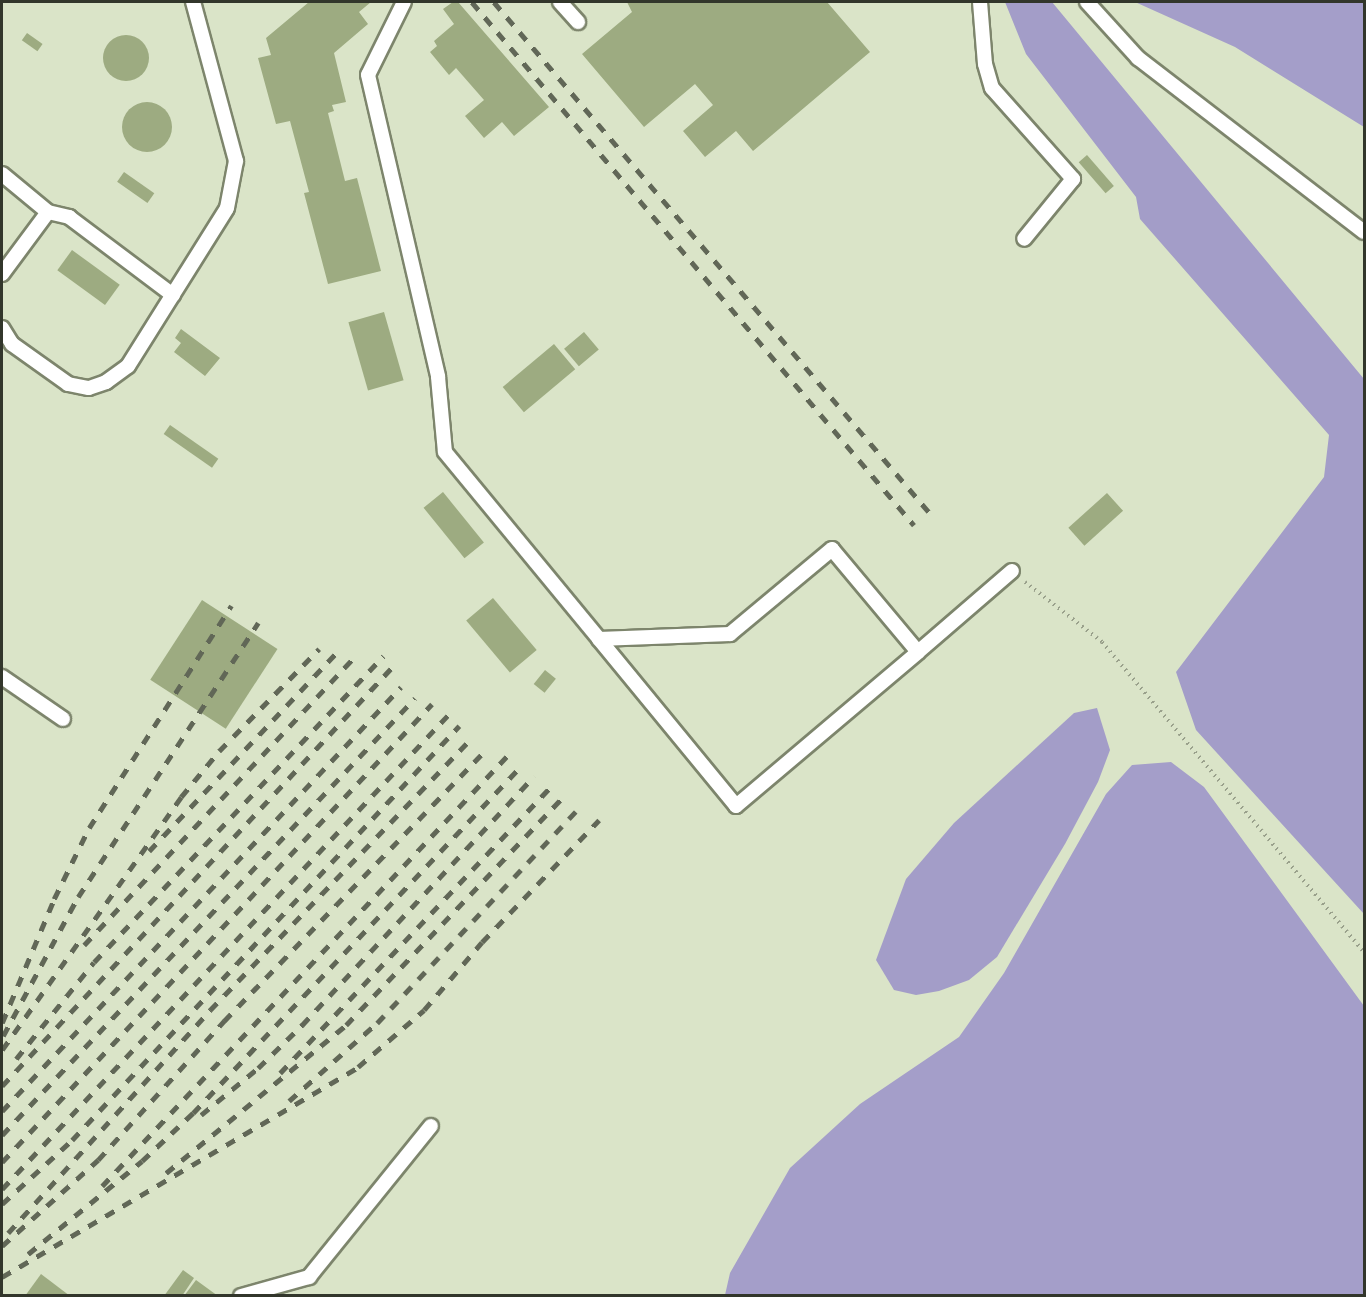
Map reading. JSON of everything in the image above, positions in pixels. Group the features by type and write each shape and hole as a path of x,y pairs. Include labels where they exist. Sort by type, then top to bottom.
{"lane":[{"path":"2,328 12,344 68,384 89,388 106,382 128,366 227,208 236,160 194,2"},
{"path":"404,2 368,75 438,377 445,452 736,806 1012,572"},
{"path":"560,2 578,22"},
{"path":"980,2 985,64 992,88 1073,179 1024,239"},
{"path":"1088,2 1138,57 1365,232"},
{"path":"2,174 48,212 69,217 173,294"},
{"path":"2,274 48,212"},
{"path":"599,639 730,634 832,549 918,652"},
{"path":"2,677 63,719"},
{"path":"241,1296 309,1277 431,1126"}],"path":[{"path":"1012,572 1102,642 1365,952"}],"shaded area":[{"path":"1005,2 1052,2 1364,379 1364,914 1196,730 1176,672 1324,477 1329,435 1140,219 1136,197 1026,54"},
{"path":"1135,2 1364,2 1364,127 1235,47"},
{"path":"1097,708 1110,750 1098,782 1065,844 997,957 969,980 939,991 916,995 894,990 876,960 906,879 954,823 1074,713"},
{"path":"1171,762 1204,787 1364,1006 1364,1295 725,1295 730,1273 790,1168 860,1104 959,1037 1004,973 1106,794 1132,765"}],"building":[{"path":"309,2 371,2 359,12 368,24 334,53 346,102 332,105 334,111 328,113 345,181 357,178 381,271 328,284 304,193 309,192 290,121 276,124 258,58 271,55 266,38"},
{"path":"453,2 458,2 549,107 514,136 502,122 484,138 465,116 484,100 456,68 449,75 430,52 437,46 434,41 454,24 443,9"},
{"path":"627,2 827,2 870,52 753,151 736,131 705,157 683,131 713,105 695,84 644,127 582,54 632,12"},
{"path":"27,33 43,44 37,51 22,40"},
{"path":"126,35 135,36 143,41 148,49 148,67 143,75 135,80 126,81 117,80 109,75 104,67 103,58 104,49 109,41 117,36"},
{"path":"142,102 152,102 165,109 172,122 172,132 165,145 152,152 142,152 133,148 126,141 122,132 122,122 126,113 133,106"},
{"path":"1087,155 1114,186 1106,193 1079,162"},
{"path":"124,172 154,193 147,203 117,182"},
{"path":"72,250 120,285 105,305 57,270"},
{"path":"384,312 404,380 368,390 348,322"},
{"path":"181,329 220,358 205,376 174,352 181,343 175,338"},
{"path":"584,332 599,350 579,366 564,349"},
{"path":"554,344 575,369 524,412 503,387"},
{"path":"170,425 218,459 212,468 164,434"},
{"path":"443,492 484,543 464,558 424,508"},
{"path":"1107,493 1123,511 1084,546 1068,528"},
{"path":"493,598 537,650 510,673 466,620"},
{"path":"202,600 277,649 226,729 150,680"},
{"path":"545,670 556,679 545,693 534,684"},
{"path":"183,1270 194,1278 182,1296 164,1296"},
{"path":"41,1274 70,1296 25,1296"},
{"path":"196,1280 218,1296 184,1296"}],"railway":[{"path":"472,2 914,525"},
{"path":"494,2 929,512"},
{"path":"2,1023 54,899 89,828 231,606"},
{"path":"3,1036 78,897 258,623"},
{"path":"2,1050 181,797 219,751 319,649"},
{"path":"149,851 337,652"},
{"path":"16,1059 94,962 383,656"},
{"path":"84,945 352,660"},
{"path":"2,1086 396,663"},
{"path":"2,1111 401,687"},
{"path":"2,1135 415,698"},
{"path":"2,1162 432,704"},
{"path":"2,1189 449,714"},
{"path":"2,1204 72,1140 459,726"},
{"path":"8,1233 210,1010 473,737"},
{"path":"2,1246 98,1160 224,1021 487,749"},
{"path":"102,1186 507,756"},
{"path":"28,1254 142,1161 193,1113 522,765"},
{"path":"201,1115 258,1068 302,1025 534,776"},
{"path":"280,1073 551,786"},
{"path":"166,1173 346,1025 564,796"},
{"path":"289,1101 377,1023 580,807"},
{"path":"2,1277 358,1067 424,1010 482,942 599,820"}]}
